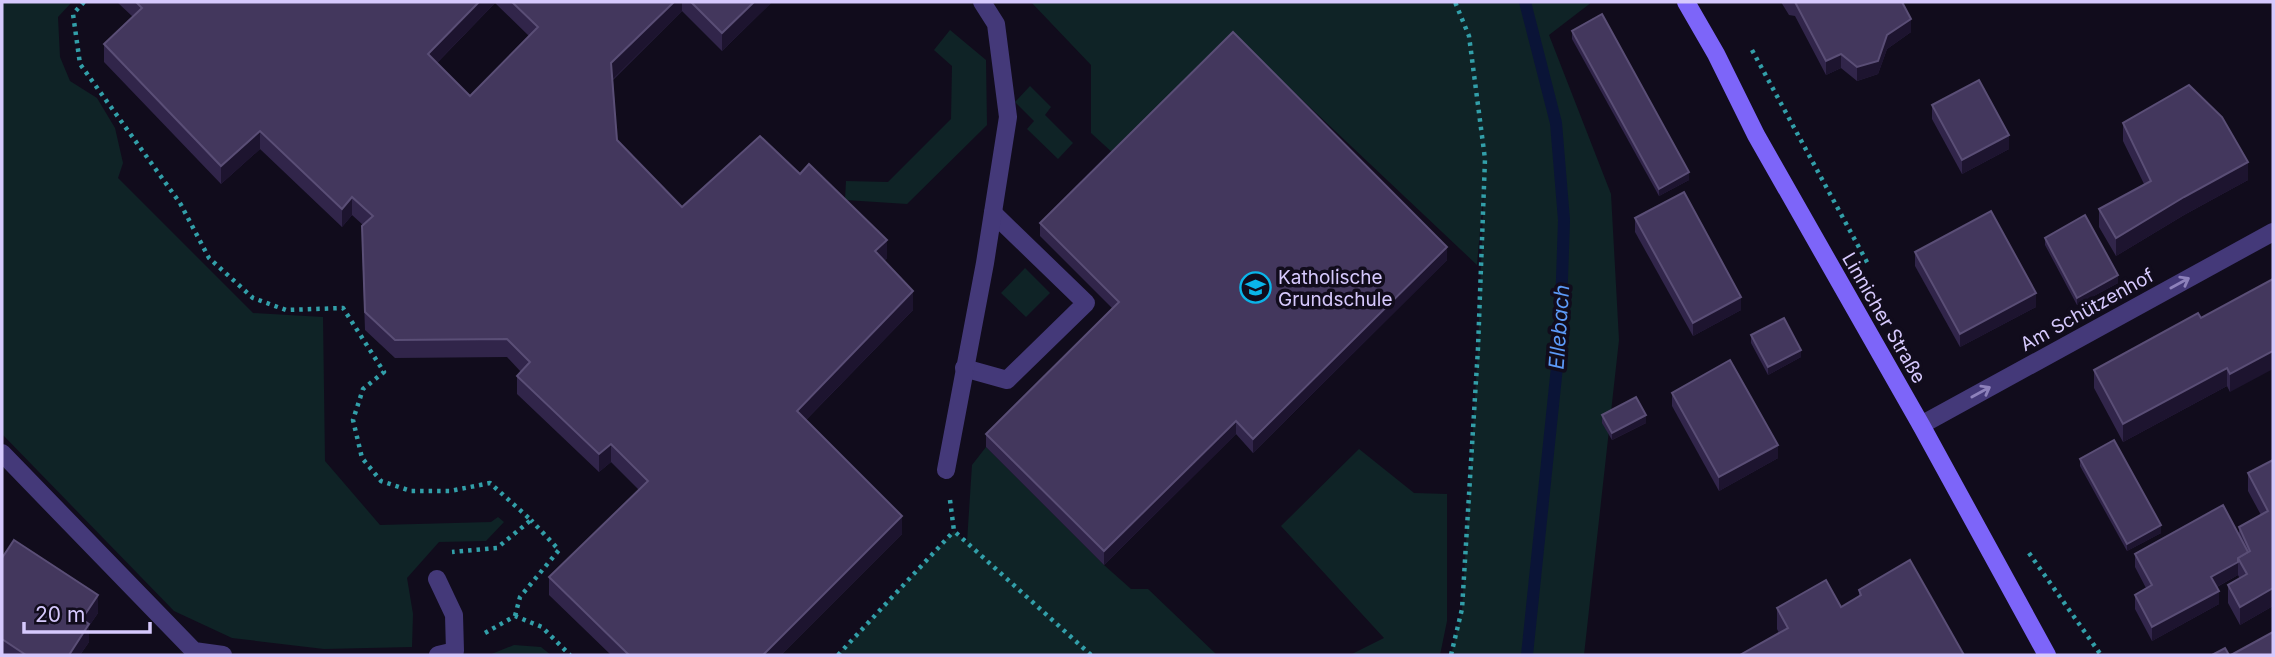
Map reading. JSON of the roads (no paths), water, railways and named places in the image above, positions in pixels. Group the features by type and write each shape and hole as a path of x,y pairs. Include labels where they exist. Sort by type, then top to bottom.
{"main road":[{"name":"Linnicher Straße","path":"1686,2 1716,54 1756,135 1921,425 2047,655"}],"street":[{"path":"946,470 1008,117 996,24 982,2"},
{"path":"964,368 1007,380 1086,303 993,213"},
{"name":"Am Schützenhof","path":"1921,425 2273,232"},
{"path":"2,453 194,651 223,655"},
{"path":"437,579 454,615 447,653"}],"waterway":[{"name":"Ellebach","path":"1525,2 1556,123 1564,220 1560,338 1527,655"}],"place":[{"name":"Katholische Grundschule","path":"1255,288"}]}
